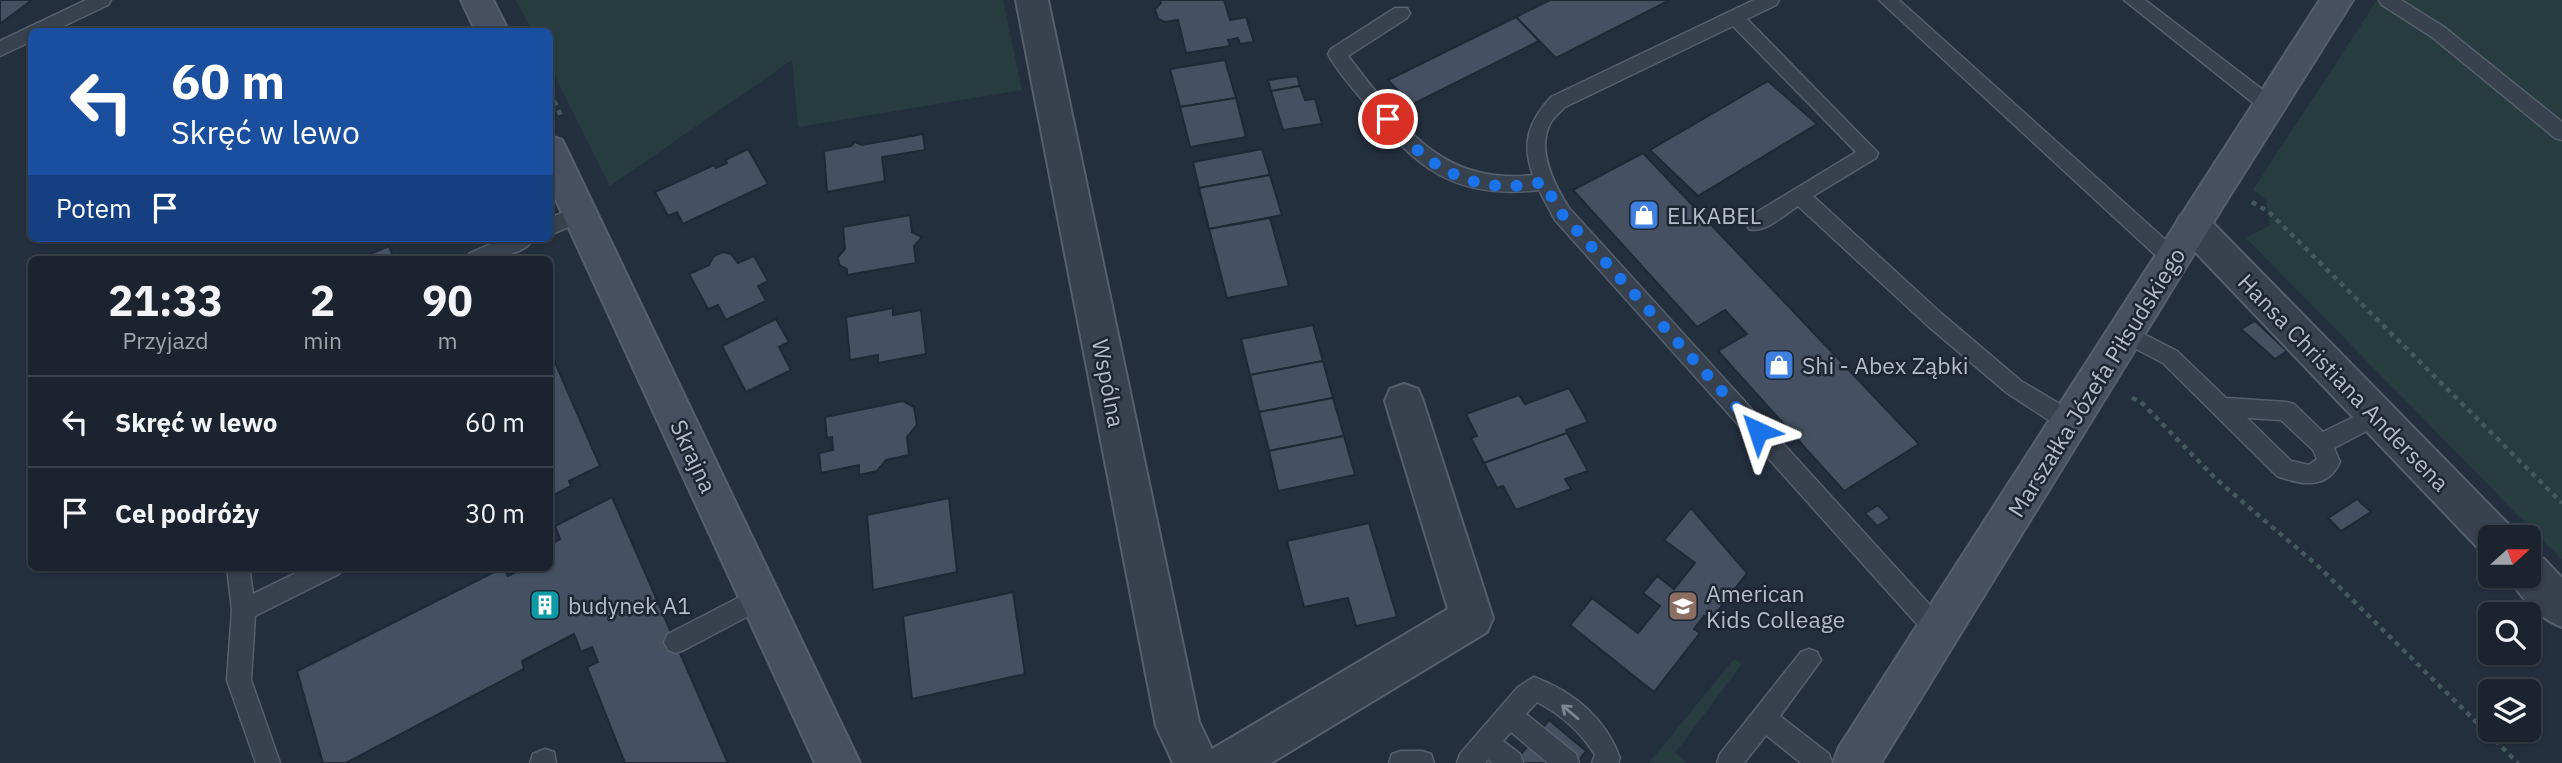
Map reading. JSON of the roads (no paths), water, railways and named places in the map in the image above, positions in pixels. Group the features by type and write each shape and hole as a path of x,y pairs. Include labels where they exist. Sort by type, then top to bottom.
{"street":[{"path":"477,0 491,28"},
{"name":"Wspólna","path":"1032,0 1178,726 1196,763"},
{"name":"Marszałka Józefa Piłsudskiego","path":"1855,763 1940,634 2337,0"},
{"name":"Skrajna","path":"553,164 565,220 761,597 838,763"},
{"name":"Hansa Christiana Andersena","path":"2183,242 2376,415 2482,525"},
{"path":"1229,763 1472,618 1404,401"},
{"path":"2541,585 2562,607"}],"lane":[{"path":"42,28 102,0"},
{"path":"1770,0 1558,102 1541,123 1537,152 1543,182 1562,214 1940,634"},
{"path":"1888,0 2183,242"},
{"path":"2133,0 2269,105"},
{"path":"2388,0 2438,32 2562,133"},
{"path":"1401,13 1337,54 1405,140 1437,166 1476,183 1514,188 1543,182"},
{"path":"1735,17 1869,153 1756,223"},
{"path":"0,49 28,35"},
{"path":"1800,195 1935,320 2014,387 2071,423"},
{"path":"484,256 515,242"},
{"path":"2126,334 2170,357 2221,407 2285,469 2312,475 2329,462 2321,444 2286,411 2221,407"},
{"path":"2321,444 2376,415"},
{"path":"239,571 244,610 240,680 268,763"},
{"path":"244,610 323,571"},
{"path":"676,642 761,597"},
{"path":"1729,763 1809,660"},
{"path":"1469,763 1534,689 1548,693 1595,732 1605,746 1608,758 1604,763"},
{"path":"1509,715 1567,763"},
{"path":"1764,718 1820,763"},
{"path":"1486,742 1511,763"},
{"path":"1401,763 1422,763"}],"place":[{"name":"ELKABEL","path":"1644,215"},
{"name":"Shi - Abex Ząbki","path":"1779,365"},
{"name":"budynek A1","path":"545,605"},
{"name":"American Kids Colleage","path":"1683,606"}]}
